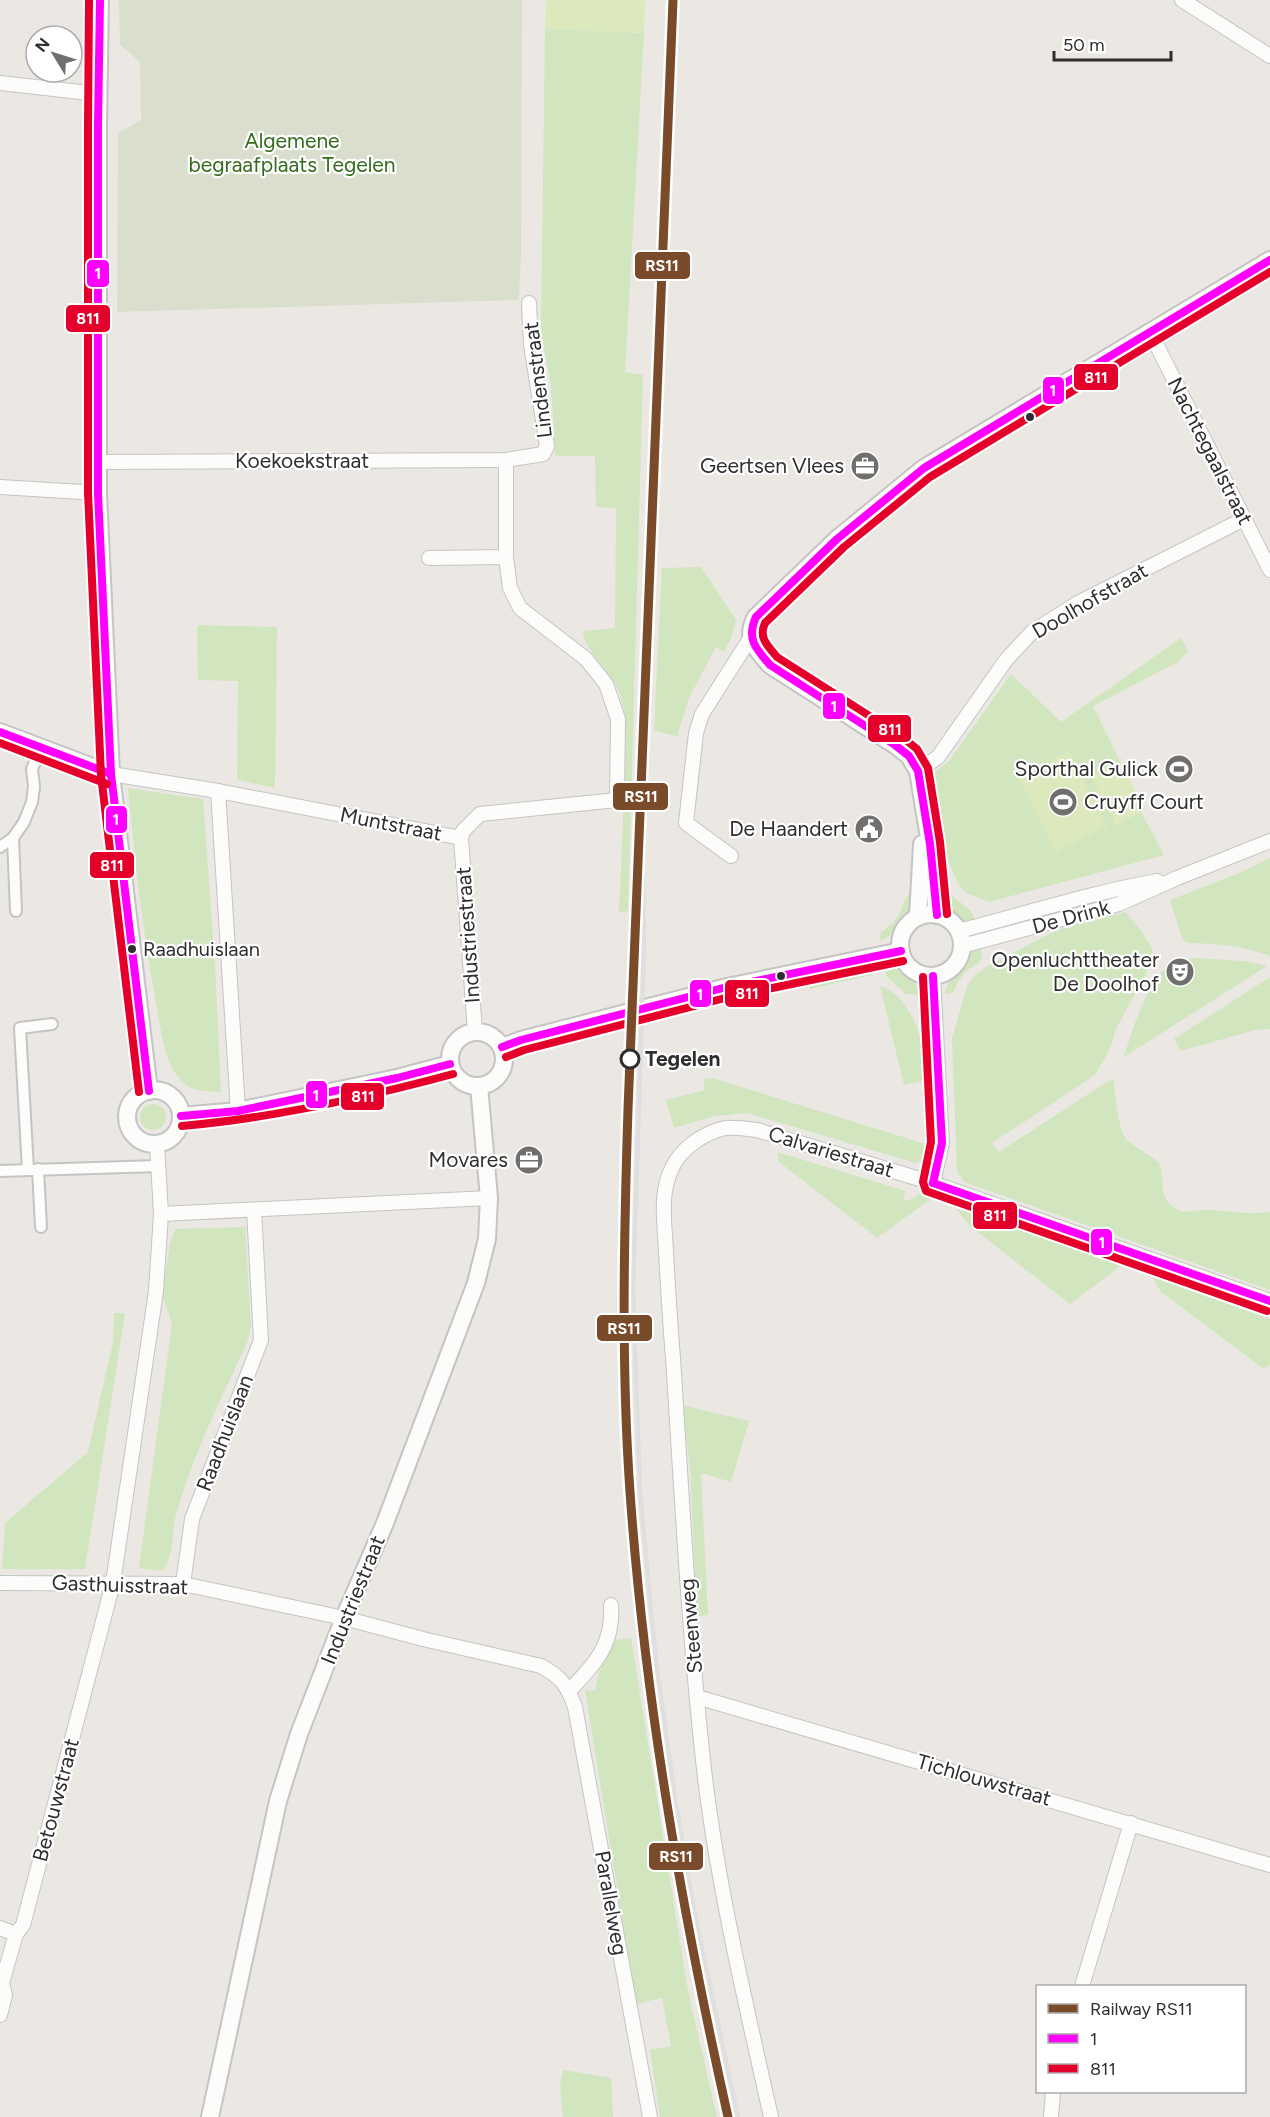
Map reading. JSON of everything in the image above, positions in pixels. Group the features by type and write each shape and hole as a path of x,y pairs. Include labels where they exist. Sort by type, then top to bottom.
{"street":[{"path":"100,0 98,493 111,774 149,1091"},
{"path":"1182,0 1270,56"},
{"path":"0,83 98,94"},
{"path":"938,915 918,771 909,756 770,665 756,649 751,637 751,625 756,617 837,539 924,468 1270,260"},
{"name":"Lindenstraat","path":"506,460 543,454 548,446 531,345 529,303"},
{"name":"Nachtegaalstraat","path":"1150,332 1270,570"},
{"path":"429,558 506,557 506,460"},
{"name":"Koekoekstraat","path":"98,462 506,460"},
{"path":"0,487 98,493"},
{"name":"Doolhofstraat","path":"918,771 938,757 1006,660 1032,632 1078,603 1244,519"},
{"name":"Muntstraat","path":"0,732 111,774 218,790 460,838 462,831 480,814 617,800 618,719 606,684 586,659 520,608 510,588 506,557"},
{"path":"731,856 686,823 696,733 702,714 751,637"},
{"path":"0,847 13,838 24,822 32,802 34,787 32,769 40,747"},
{"path":"218,790 238,1111"},
{"path":"918,917 923,807"},
{"path":"13,838 16,911"},
{"name":"Industriestraat","path":"460,838 475,1032"},
{"name":"De Drink","path":"960,938 1119,904 1270,841"},
{"path":"938,915 950,920 960,938 959,958 954,966 945,972 933,976 924,975 913,970 905,961 901,951 904,931 918,917 938,915"},
{"path":"502,1047 521,1040 727,987 901,951"},
{"path":"933,976 942,1143 933,1183"},
{"path":"41,1227 33,1169 20,1028 52,1024"},
{"path":"475,1032 492,1036 502,1047 504,1061 501,1073 492,1082 472,1086 455,1076 450,1064 451,1051 460,1037 475,1032"},
{"path":"181,1116 238,1111 397,1078 450,1064"},
{"name":"Industriestraat","path":"210,2117 278,1801 299,1734 344,1618 385,1523 476,1282 487,1239 489,1198 479,1086"},
{"path":"158,1090 172,1098 181,1116 175,1134 164,1143 157,1144 144,1143 135,1137 129,1128 127,1112 130,1104 142,1093 158,1090"},
{"name":"Calvariestraat","path":"697,1140 712,1132 728,1128 757,1130 933,1183 1270,1301"},
{"name":"Steenweg","path":"697,1140 681,1153 672,1166 666,1184 664,1204 688,1595 705,1779 722,1884 771,2117"},
{"path":"113,1582 156,1291 161,1214 157,1144"},
{"path":"0,1171 158,1166"},
{"path":"161,1214 489,1198"},
{"name":"Raadhuislaan","path":"183,1584 192,1519 261,1340 254,1210"},
{"name":"Betouwstraat","path":"0,2015 5,1995 2,1983 16,1934 23,1925 113,1582"},
{"name":"Gasthuisstraat","path":"0,1583 183,1584 344,1618"},
{"path":"344,1618 541,1666 558,1676 569,1690 593,1666 606,1646 613,1620 611,1605"},
{"name":"Parallelweg","path":"569,1690 575,1707 650,2117"},
{"name":"Tichlouwstraat","path":"697,1696 1270,1865"},
{"path":"1082,1985 1131,1823"},
{"path":"0,1928 16,1934"},
{"path":"1051,2117 1053,2093"}],"green space":[{"name":"Algemene begraafplaats Tegelen","path":"119,0 522,0 519,300 117,312 118,133 141,120 140,62 120,45"},
{"path":"546,0 645,0 644,33 545,29"},
{"path":"545,29 644,33 625,372 643,375 628,911 619,912 626,752 625,717 617,686 588,645 583,631 615,628 616,508 596,507 595,456 555,456 551,384 541,333"},
{"path":"701,567 736,620 724,652 716,647 688,700 677,736 654,731 662,568"},
{"path":"197,625 277,627 275,788 237,780 238,681 198,680"},
{"path":"1181,638 1188,651 1178,662 1093,706 1120,761 1092,777 1116,825 1141,812 1164,855 989,902 966,893 958,884 942,846 934,776 936,771 949,761 1011,674 1061,722"},
{"name":"Cruyff Court","path":"1069,751 1107,827 1056,852 1018,777"},
{"path":"1120,761 1145,810 1116,825 1091,777"},
{"path":"128,788 203,799 215,964 221,1092 198,1090 183,1083 174,1071 167,1054 152,981"},
{"path":"1270,858 1270,956 1229,946 1186,943 1182,938 1170,900 1239,873"},
{"path":"949,893 971,911 975,921 956,918 948,911 940,894"},
{"path":"908,896 914,896 911,911 894,933 879,942 881,932 895,920"},
{"path":"1125,912 1152,948 1153,956 1145,976 1116,1029 1110,1049 1095,1075 992,1143 999,1152 1113,1078 1119,1121 1124,1136 1159,1163 1164,1194 1173,1207 1184,1211 1270,1212 1270,1290 964,1182 957,1171 952,1038 967,986 973,977 986,967 1057,930"},
{"path":"981,946 980,961 962,976 952,993 945,994 958,967 969,954"},
{"path":"1194,958 1245,961 1267,966 1124,1057 1146,996 1159,975 1173,963"},
{"path":"885,967 897,969 907,975 915,984 920,995 906,994 886,976"},
{"path":"871,970 872,975 810,989 809,986 833,975"},
{"path":"1270,977 1270,1029 1255,1030 1181,1051 1174,1039"},
{"path":"880,986 895,994 912,1017 922,1042 926,1080 904,1085"},
{"path":"712,1078 929,1145 928,1151 916,1163 747,1113 715,1116 674,1128 666,1100 705,1090 703,1079"},
{"path":"153,1104 162,1108 166,1117 162,1126 153,1130 144,1126 140,1117 144,1108"},
{"path":"777,1152 906,1191 903,1199 908,1201 919,1194 932,1198 877,1238 779,1162"},
{"path":"958,1207 1122,1265 1070,1304 970,1226 957,1210"},
{"path":"245,1227 251,1325 247,1343 191,1470 174,1521 171,1551 166,1565 162,1571 139,1568 172,1323 162,1295 170,1243 175,1229"},
{"path":"1152,1277 1270,1319 1270,1364 1264,1369 1161,1292"},
{"path":"114,1313 125,1313 85,1569 2,1569 5,1523 88,1452 113,1342"},
{"path":"682,1405 749,1421 731,1482 701,1473 708,1615 697,1616 690,1467"},
{"path":"631,1638 688,1991 717,2117 660,2117 650,2050 671,2046 662,1998 636,2004 585,1690 595,1691 599,1672 615,1640"},
{"path":"563,2070 611,2078 613,2117 563,2117 560,2085"}],"railway":[{"path":"641,776 644,949 633,1290 640,1492 656,1661 675,1799 696,1921 738,2117"}],"rail line":[{"name":"RS11","path":"673,0 628,1109 625,1396 637,1571 655,1728 695,1962 728,2117"}],"transit line":[{"name":"811","path":"89,0 88,493 101,775 139,1092"},
{"name":"1","path":"100,0 98,493 111,774 149,1091"},
{"name":"1","path":"937,915 930,844 918,771 909,756 770,665 757,649 752,638 756,617 837,539 924,468 1270,260"},
{"name":"811","path":"947,914 940,842 928,768 917,749 901,736 777,657 763,637 765,623 844,547 930,477 1270,272"},
{"name":"1","path":"0,732 111,774"},
{"name":"811","path":"0,743 107,784"},
{"name":"1","path":"502,1047 521,1040 727,987 901,951"},
{"name":"811","path":"506,1057 524,1050 729,997 903,961"},
{"name":"1","path":"933,976 942,1143 933,1183"},
{"name":"811","path":"923,977 931,1142 923,1182 926,1191 1267,1311"},
{"name":"1","path":"181,1116 238,1111 397,1078 450,1064"},
{"name":"811","path":"182,1126 250,1118 318,1106 453,1074"},
{"name":"1","path":"933,1183 1270,1301"}],"place":[{"name":"Geertsen Vlees","path":"865,466"},
{"name":"Sporthal Gulick","path":"1179,769"},
{"name":"Cruyff Court","path":"1063,802"},
{"name":"De Haandert","path":"869,829"},
{"name":"Raadhuislaan","path":"132,949"},
{"name":"Openluchttheater De Doolhof","path":"1180,972"},
{"name":"Tegelen","path":"630,1059"},
{"name":"Movares","path":"529,1160"}]}
